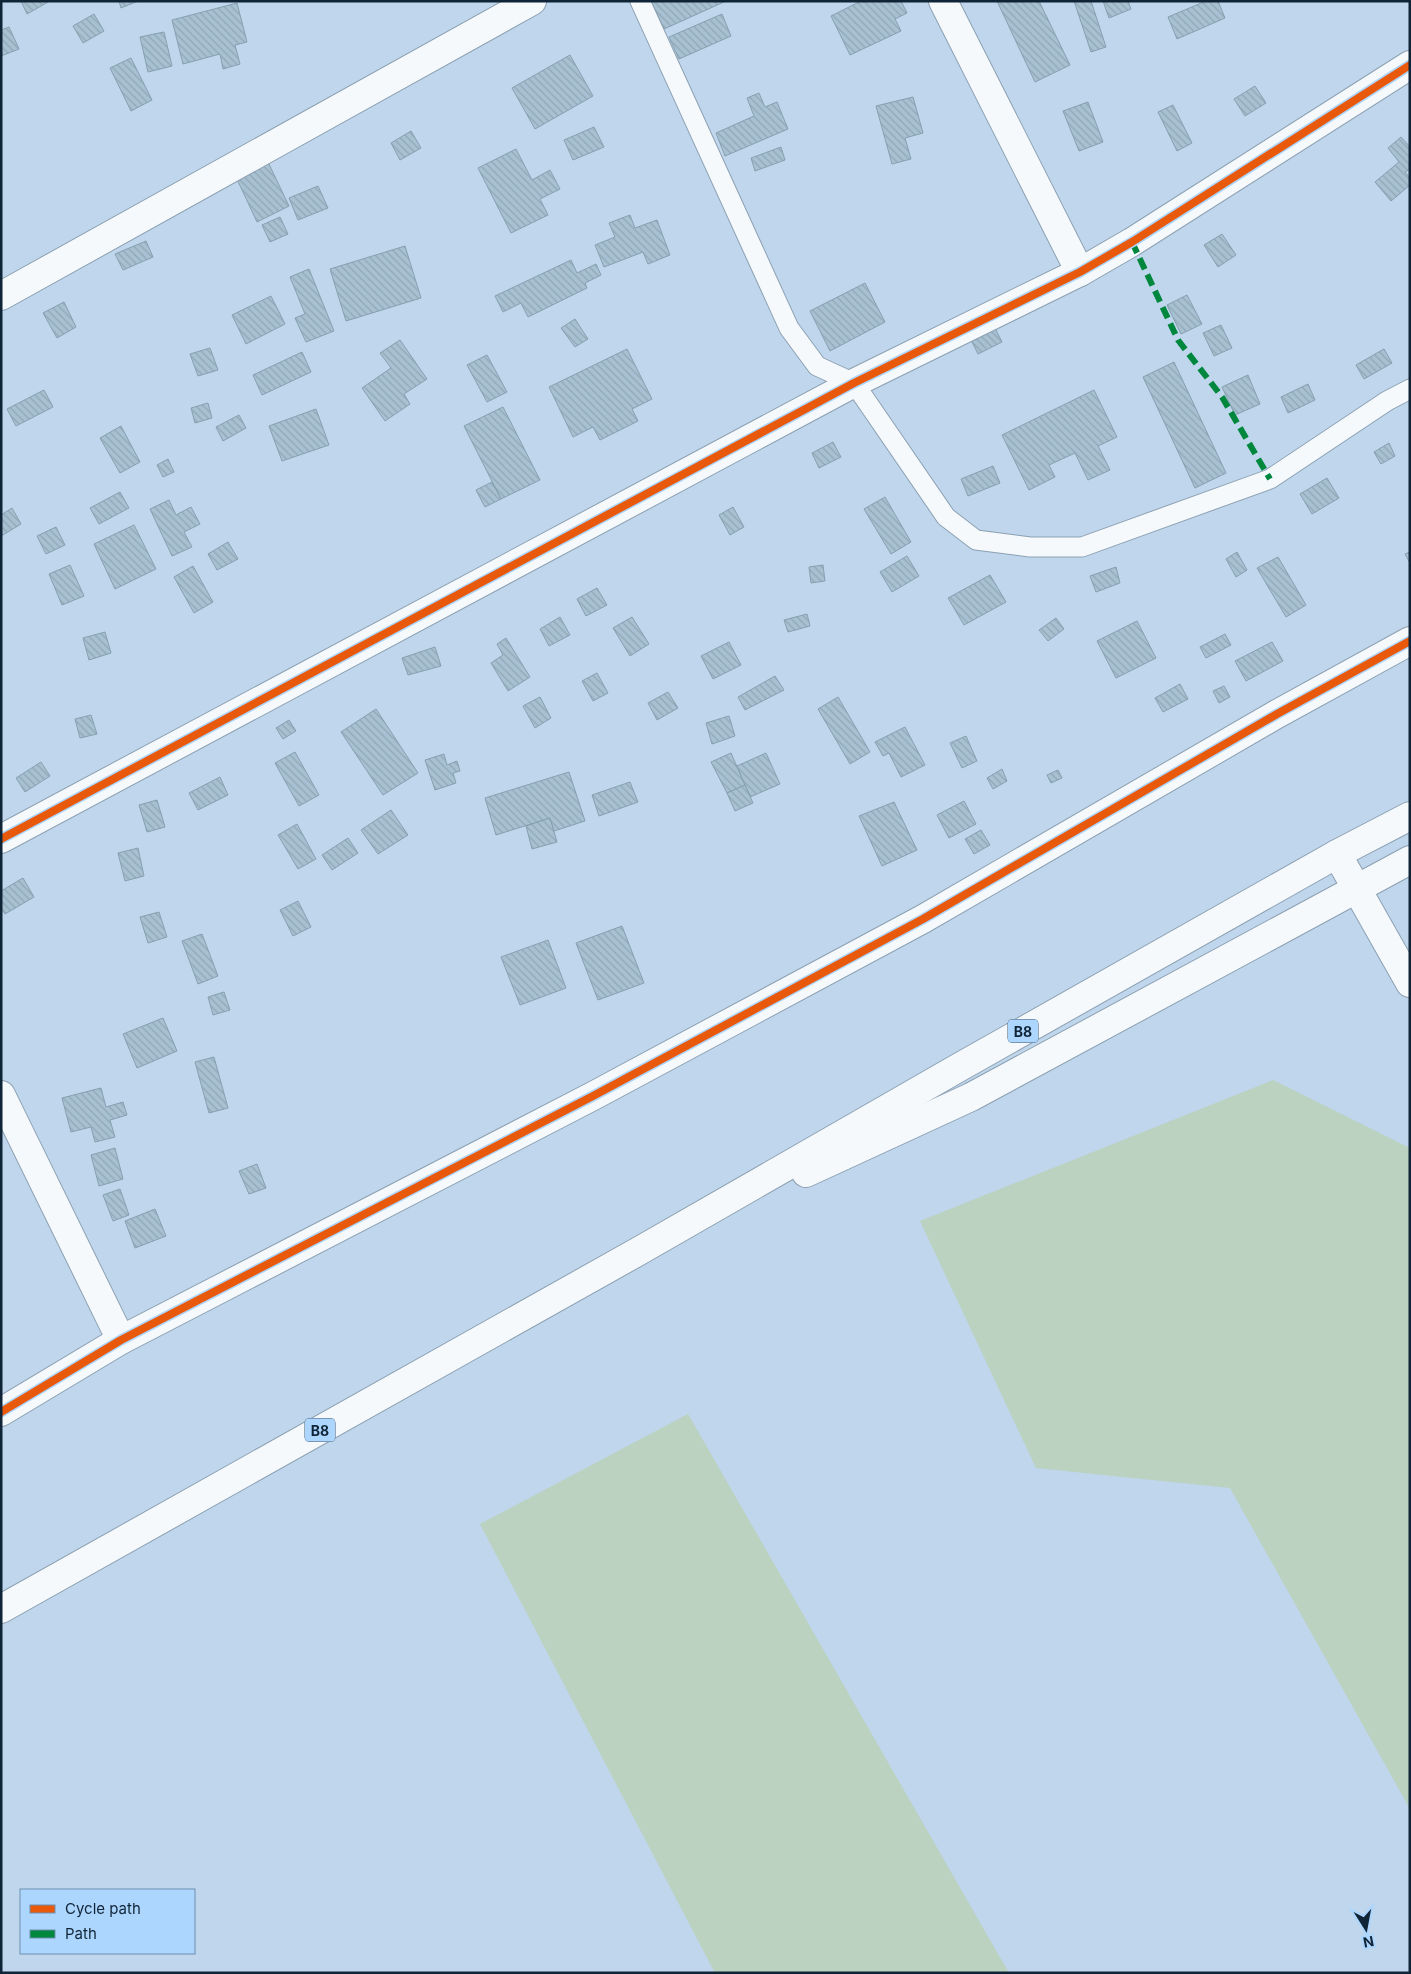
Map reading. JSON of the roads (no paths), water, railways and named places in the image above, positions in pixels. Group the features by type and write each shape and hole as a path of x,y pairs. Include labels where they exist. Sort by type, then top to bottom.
{"main road":[{"path":"1,296 532,1"},
{"path":"943,1 1080,272"},
{"path":"1,839 854,383 1080,272 1132,242 1410,65"},
{"path":"1,1412 121,1340 593,1096 914,923 1277,714 1410,641"},
{"name":"B8","path":"1,1609 639,1251 1337,854 1410,816"},
{"path":"1337,854 1410,983"},
{"name":"B8","path":"639,1251 971,1097 1410,860"},
{"path":"1,1095 121,1340"}],"lane":[{"path":"640,1 789,328 817,366 854,383 946,517 976,540 1030,547 1082,547 1270,479 1387,401 1410,389"}]}
